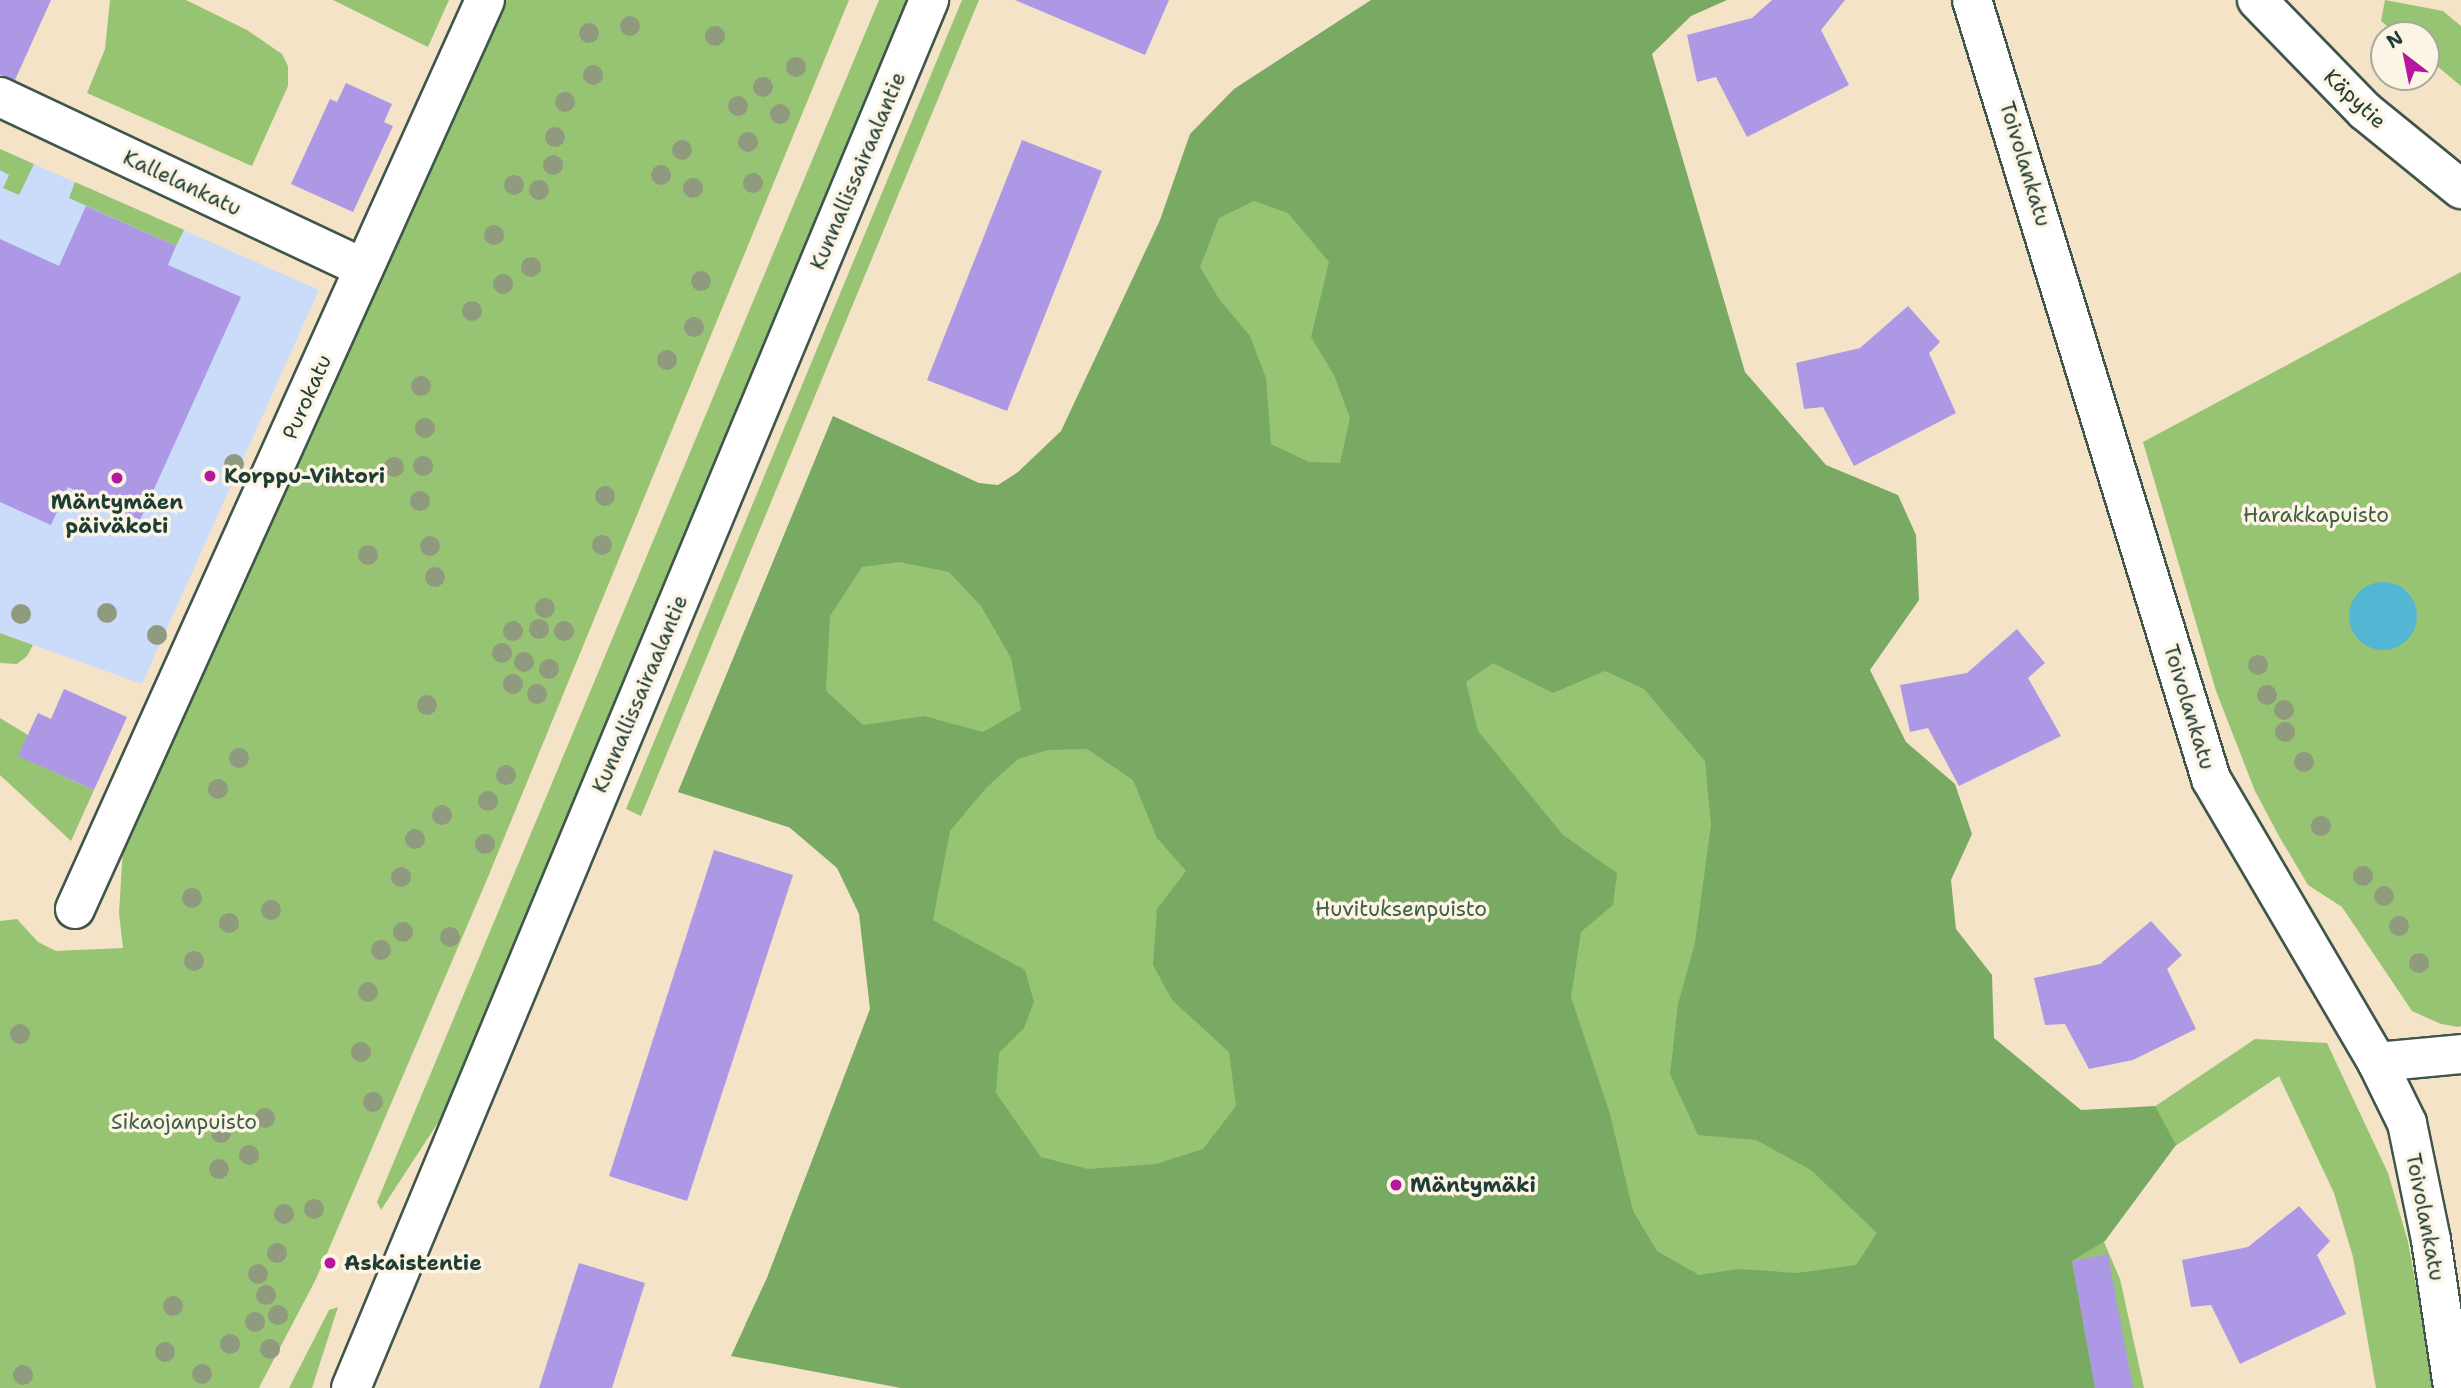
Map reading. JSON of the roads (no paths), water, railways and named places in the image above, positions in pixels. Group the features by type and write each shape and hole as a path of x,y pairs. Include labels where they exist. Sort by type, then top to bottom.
{"street":[{"name":"Purokatu","path":"75,909 485,0"},
{"name":"Kunnallissairaalantie","path":"351,1388 929,0"},
{"name":"Toivolankatu","path":"1972,0 2211,779 2377,1062 2407,1124 2431,1240 2453,1388"},
{"name":"Käpytie","path":"2257,0 2365,111 2461,189"},
{"name":"Kallelankatu","path":"0,97 364,268"},
{"path":"2377,1062 2461,1054"}],"water":[{"path":"2383,582 2396,585 2407,592 2414,603 2417,616 2414,629 2407,640 2396,647 2383,650 2370,647 2359,640 2352,629 2349,616 2352,603 2359,592 2370,585"}],"place":[{"name":"Korppu-Vihtori","path":"210,476"},
{"name":"Mäntymäen päiväkoti","path":"117,478"},
{"name":"Mäntymäki","path":"1396,1185"},
{"name":"Askaistentie","path":"330,1263"}],"park label":[{"name":"Harakkapuisto","path":"2316,515"},
{"name":"Huvituksenpuisto","path":"1401,909"},
{"name":"Sikaojanpuisto","path":"184,1122"}]}
